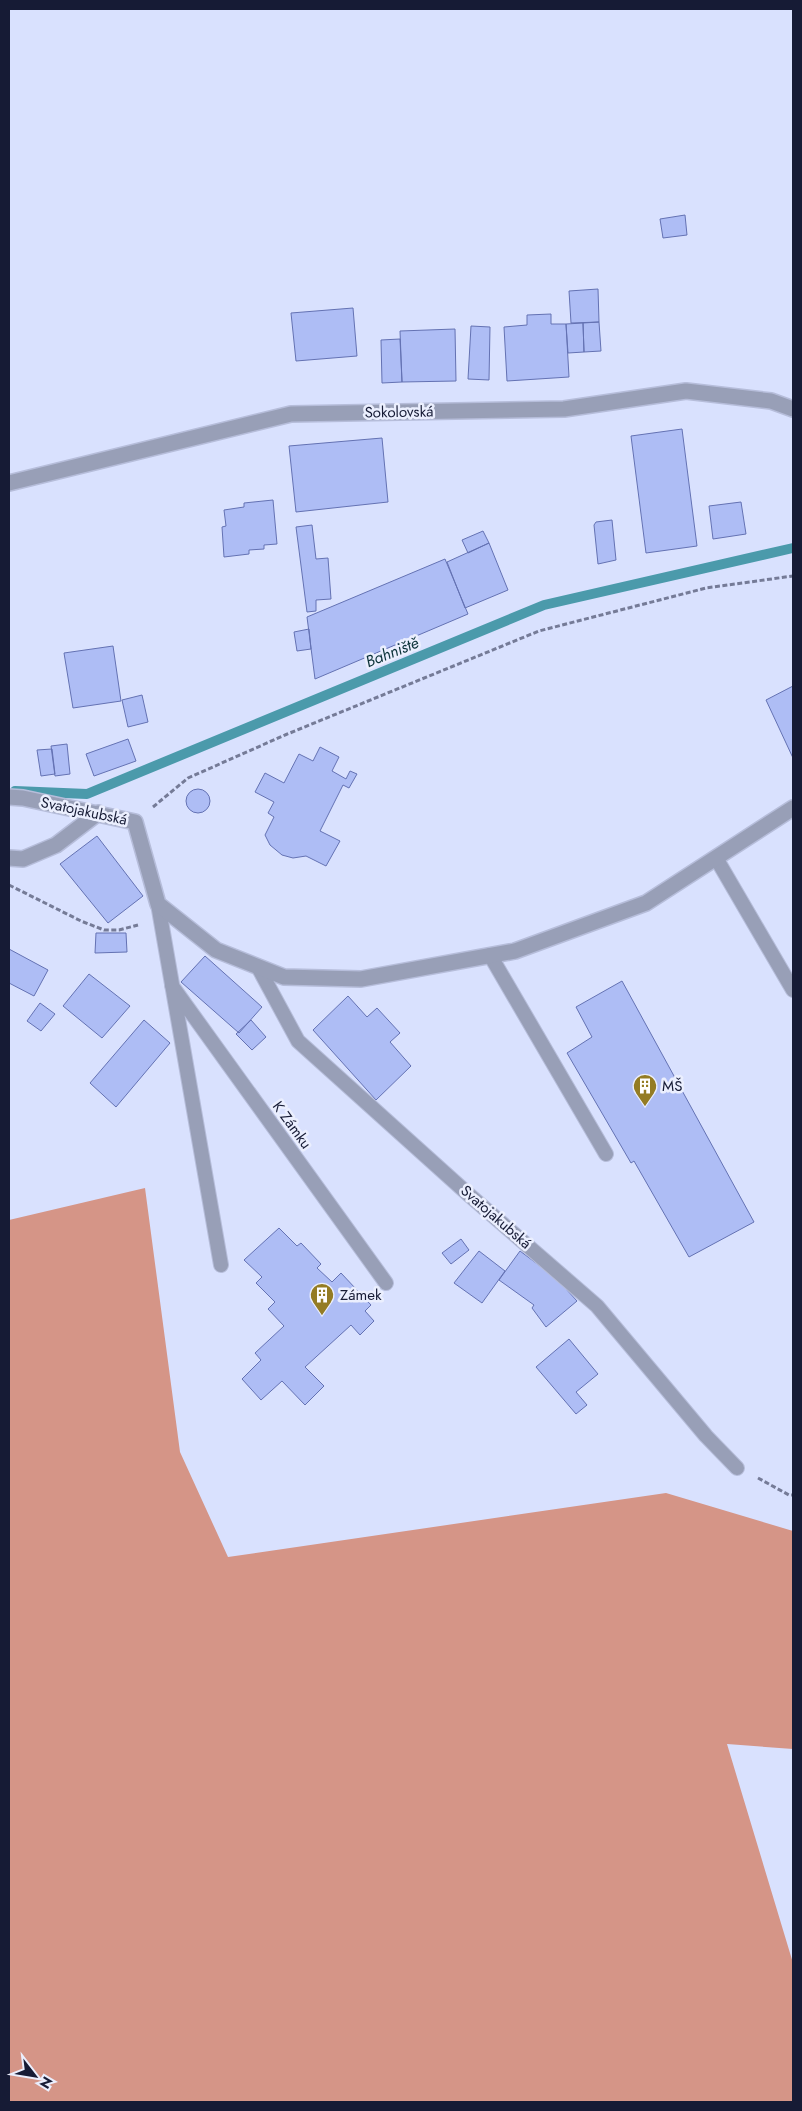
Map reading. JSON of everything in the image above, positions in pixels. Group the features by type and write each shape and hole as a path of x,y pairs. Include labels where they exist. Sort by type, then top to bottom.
{"street":[{"name":"Sokolovská","path":"9,482 290,414 564,409 686,390 771,401 793,409"},
{"name":"Svatojakubská","path":"9,797 23,798 135,822 158,904"},
{"path":"158,904 216,950 284,977 361,978 515,951 646,903 793,808"},
{"path":"9,858 24,859 56,845 98,813"}],"lane":[{"path":"716,858 793,990"},
{"path":"158,904 221,1264"},
{"path":"490,955 606,1154"},
{"name":"Svatojakubská","path":"258,967 298,1041 468,1194 597,1306 706,1436 738,1468"},
{"name":"K Zámku","path":"172,986 386,1283"}],"path":[{"path":"135,822 188,778 285,735 539,631 706,588 793,576"},
{"path":"9,885 81,921 104,930 119,930 160,920"},
{"path":"738,1468 789,1495 793,1495"}],"shaded area":[{"path":"145,1188 180,1452 228,1557 666,1493 793,1531 793,1749 727,1744 793,1963 793,2102 9,2102 9,1220"}],"building":[{"path":"685,215 687,235 663,238 660,219"},
{"path":"598,289 599,322 571,323 569,291"},
{"path":"353,308 357,356 296,361 291,313"},
{"path":"551,314 551,324 566,324 569,377 507,381 504,327 527,325 527,315"},
{"path":"599,322 601,351 584,352 583,323"},
{"path":"583,323 584,352 568,353 566,324"},
{"path":"471,326 490,327 489,380 468,379"},
{"path":"455,329 456,381 402,382 400,331"},
{"path":"400,339 402,382 382,383 381,340"},
{"path":"682,429 697,546 646,553 631,436"},
{"path":"382,438 388,502 296,512 289,446"},
{"path":"273,500 277,544 264,545 264,549 249,550 249,554 224,557 222,527 226,526 224,510 244,507 244,503"},
{"path":"741,502 746,534 713,539 709,506"},
{"path":"612,520 616,560 598,564 594,525 596,522"},
{"path":"312,525 316,559 328,558 331,599 316,600 316,611 307,612 296,527"},
{"path":"483,531 489,543 468,553 462,540"},
{"path":"489,543 508,590 465,608 447,562"},
{"path":"445,559 468,614 315,679 307,617"},
{"path":"309,629 311,649 297,651 294,632"},
{"path":"113,646 121,701 73,708 64,653"},
{"path":"793,686 793,758 766,700"},
{"path":"142,695 148,722 128,727 122,700"},
{"path":"128,739 136,761 94,776 86,754"},
{"path":"67,744 70,774 55,776 51,746"},
{"path":"320,747 339,757 332,771 346,779 350,771 357,774 349,788 343,785 320,831 340,841 326,866 306,856 293,858 282,855 270,845 265,835 274,817 268,813 274,802 255,792 265,773 284,783 299,754 313,761"},
{"path":"52,749 55,774 41,776 37,750"},
{"path":"198,789 207,792 210,801 207,810 198,813 189,810 186,801 189,792"},
{"path":"97,836 143,896 108,923 60,864"},
{"path":"96,933 126,933 127,952 95,953"},
{"path":"9,949 48,970 34,996 9,983"},
{"path":"205,956 262,1007 239,1033 181,982"},
{"path":"89,974 130,1006 102,1038 63,1006"},
{"name":"MŠ","path":"622,981 754,1222 689,1257 634,1161 631,1163 567,1053 592,1037 576,1007"},
{"path":"348,996 367,1017 377,1008 400,1033 390,1042 411,1066 376,1100 313,1030"},
{"path":"40,1003 55,1014 41,1031 27,1021"},
{"path":"144,1020 170,1043 116,1107 90,1083"},
{"path":"251,1020 266,1037 252,1050 236,1034"},
{"name":"Zámek","path":"279,1228 297,1246 301,1243 321,1264 317,1268 332,1282 341,1273 371,1305 365,1311 374,1321 360,1335 351,1325 305,1367 324,1386 305,1405 282,1381 261,1400 242,1379 261,1360 255,1353 284,1326 268,1309 275,1302 256,1283 262,1277 244,1260"},
{"path":"461,1239 469,1250 451,1264 442,1253"},
{"path":"479,1251 505,1271 482,1303 454,1283"},
{"path":"520,1251 556,1278 577,1301 546,1327 532,1308 534,1305 499,1280"},
{"path":"569,1339 598,1374 576,1392 587,1405 576,1414 536,1367"}],"waterway":[{"name":"Bahniště","path":"15,791 87,794 544,605 793,548"}],"place":[{"name":"MŠ","path":"645,1107"},
{"name":"Zámek","path":"322,1316"}]}
